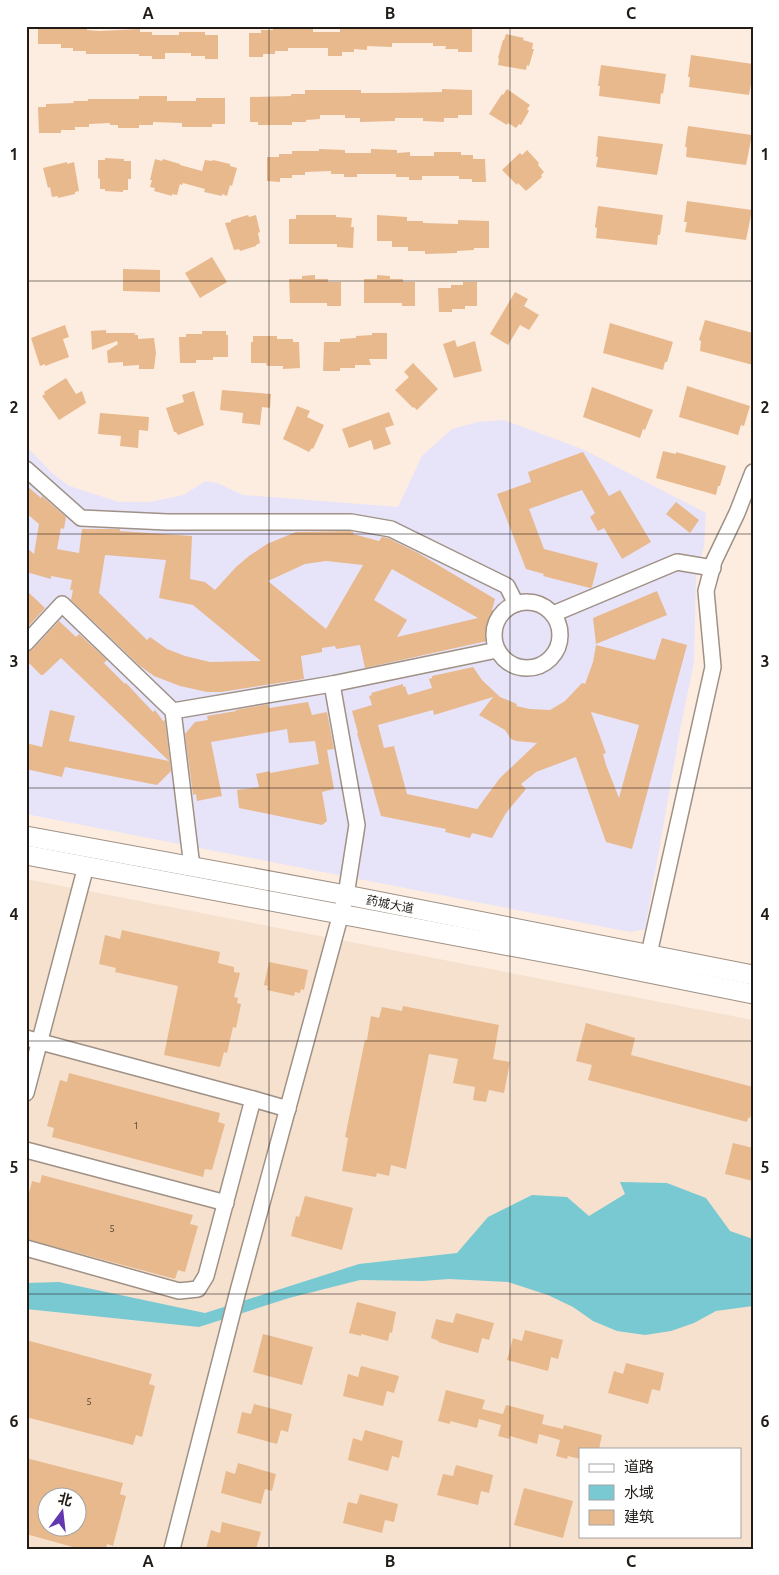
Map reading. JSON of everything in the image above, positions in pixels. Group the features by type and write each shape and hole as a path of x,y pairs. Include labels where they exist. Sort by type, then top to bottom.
{"main road":[{"name":"药城大道","path":"26,836 346,895 753,975"},
{"name":"药城大道","path":"26,855 753,994"}],"street":[{"path":"26,468 81,518 167,522 351,522 390,529 507,586 516,604"},
{"path":"649,954 713,667 706,591 712,568 738,513 753,472"},
{"path":"553,614 677,562 712,568"},
{"path":"532,602 553,614 557,621 560,636 556,652 545,663 530,668 522,668 507,662 497,650 494,634 498,619 509,608 516,604 532,602"},
{"path":"26,643 62,604 172,711 192,867"},
{"path":"172,711 332,684 497,650"},
{"path":"172,1549 238,1291 346,895 357,825 332,684"},
{"path":"26,1092 33,1039 86,866"},
{"path":"33,1039 288,1109"},
{"path":"26,1248 179,1291 198,1289 206,1276 253,1099"},
{"path":"26,1150 226,1203"}],"shaded area":[{"path":"504,420 582,449 706,513 704,546 696,576 694,663 681,725 645,929 630,932 26,814 26,446 51,472 69,486 119,502 150,502 184,495 205,481 217,483 243,495 398,507 422,456 452,429 478,422"},
{"path":"26,879 753,1020 753,1549 26,1549"}],"water":[{"path":"620,1182 667,1183 706,1198 730,1231 753,1239 753,1306 716,1311 694,1323 671,1331 645,1335 617,1331 593,1321 573,1307 548,1295 508,1282 449,1279 422,1281 360,1280 289,1298 199,1327 26,1309 26,1283 59,1282 205,1313 359,1264 457,1253 488,1217 532,1195 567,1197 589,1216 625,1194"}],"building":[{"path":"38,26 87,27 87,30 99,31 140,29 140,32 152,32 152,35 179,35 179,32 205,32 205,35 218,35 218,59 205,59 205,56 191,56 191,53 165,53 165,59 152,59 152,56 139,56 139,54 86,54 86,51 73,51 73,48 61,48 61,44 38,44"},
{"path":"313,26 313,32 340,32 340,29 353,29 352,26 459,26 459,29 472,29 472,52 458,52 458,49 445,49 446,46 433,46 433,43 392,43 392,47 367,46 367,50 354,49 354,52 342,52 342,56 328,56 328,48 288,48 288,51 275,51 275,54 263,54 263,57 249,57 249,33 261,33 261,30 273,30 273,27"},
{"path":"506,34 524,38 523,40 533,43 532,49 534,49 526,70 498,65 498,58"},
{"path":"691,55 753,64 753,84 751,84 749,95 689,87 690,77 688,77"},
{"path":"601,65 666,74 660,104 599,96 600,86 598,86"},
{"path":"442,89 472,90 472,115 444,118 444,122 423,121 423,118 395,118 395,121 360,122 360,118 345,118 345,115 320,115 320,119 292,122 292,125 258,125 258,122 250,122 250,97 291,96 291,94 305,94 305,90 361,90 361,93 389,93 442,92"},
{"path":"507,89 530,105 527,109 529,111 521,125 519,124 516,128 489,114"},
{"path":"139,96 167,96 167,101 225,98 225,124 212,124 212,127 182,127 182,123 153,122 153,125 139,125 139,128 118,128 118,125 110,125 110,123 89,124 89,127 75,127 75,130 61,130 61,133 39,133 38,107 46,107 46,104 74,103 73,101 88,101 88,99 139,99"},
{"path":"688,126 752,135 746,165 686,157 687,147 685,147"},
{"path":"598,136 663,144 657,175 596,167"},
{"path":"319,149 345,150 345,153 371,153 371,149 397,150 397,153 410,152 410,156 434,156 434,152 461,152 461,155 473,155 473,159 485,159 486,182 472,182 472,179 459,179 459,176 422,176 422,180 396,177 396,174 357,174 357,177 344,177 344,174 331,174 331,171 305,172 305,175 292,175 292,178 280,178 280,182 267,181 267,157 279,157 279,154 292,154 292,151 319,151"},
{"path":"527,150 539,163 538,165 544,172 541,175 542,177 526,191 502,170 520,153 522,155"},
{"path":"105,158 131,161 131,179 128,179 128,190 123,190 123,192 100,189 98,160 105,160"},
{"path":"155,159 162,161 163,159 202,171 205,160 230,164 230,166 237,168 227,196 204,192 205,189 183,183 182,185 180,184 177,195 172,194 172,196 154,191 155,188 150,187"},
{"path":"67,162 67,164 74,162 79,191 75,192 75,194 58,198 58,196 52,197 43,168"},
{"path":"687,201 752,210 746,240 685,232 687,222 684,222"},
{"path":"598,206 663,215 657,245 596,238 597,228 595,227"},
{"path":"248,215 249,217 256,215 260,232 258,233 260,243 240,251 239,249 234,250 225,223"},
{"path":"296,215 336,215 336,217 352,218 351,227 354,227 353,248 337,247 337,244 289,244 289,219 296,219"},
{"path":"377,215 407,217 407,221 423,221 423,223 458,224 458,220 489,221 489,248 474,248 474,250 457,251 457,253 425,254 425,251 408,251 408,247 392,247 392,241 377,241"},
{"path":"212,257 227,282 200,298 185,273"},
{"path":"123,269 160,270 160,292 123,291"},
{"path":"315,275 315,279 341,282 341,306 327,306 327,303 290,303 289,279 302,279 302,276"},
{"path":"377,275 390,276 390,279 403,279 403,282 415,282 415,306 402,306 402,303 364,303 364,279 377,279"},
{"path":"463,282 477,282 477,306 465,306 465,309 452,309 452,312 439,312 438,288 451,288 451,285 463,285"},
{"path":"515,292 528,299 524,306 539,315 529,330 520,325 508,345 490,334"},
{"path":"705,320 753,333 753,365 700,351 701,341 699,340"},
{"path":"610,323 673,342 663,370 603,353"},
{"path":"65,325 69,337 63,339 69,357 40,366 31,338"},
{"path":"106,330 106,333 136,333 134,335 138,335 138,339 154,338 156,353 154,369 139,369 139,365 123,366 123,362 108,363 107,351 118,344 117,341 92,350 91,331"},
{"path":"202,331 226,331 226,335 228,335 228,357 213,357 213,360 196,360 196,363 180,363 179,337 186,337 186,334 202,334"},
{"path":"372,333 387,333 387,359 369,359 371,365 355,365 355,368 340,368 340,371 323,371 324,342 340,342 340,339 372,335"},
{"path":"253,336 277,336 277,339 293,339 293,342 299,342 300,368 283,369 283,366 251,363 251,342 253,342"},
{"path":"455,340 457,347 475,341 482,371 454,378 443,344"},
{"path":"413,363 438,389 417,410 395,390 409,377 404,372"},
{"path":"66,378 76,394 82,391 86,403 59,420 42,396 45,394 44,392"},
{"path":"687,386 750,406 744,426 741,425 738,435 679,417"},
{"path":"592,387 653,410 640,438 583,417"},
{"path":"222,390 271,394 270,408 262,407 260,425 242,423 243,413 220,410"},
{"path":"194,391 204,425 178,435 174,432 166,408 184,402 182,395"},
{"path":"297,406 310,411 307,417 324,425 313,449 309,452 283,439"},
{"path":"389,412 394,425 385,428 391,444 374,450 371,440 349,448 342,429"},
{"path":"100,413 149,417 148,431 139,430 138,448 120,446 121,436 98,434"},
{"path":"663,451 676,454 676,452 726,466 716,495 656,478"},
{"path":"583,452 609,496 620,490 651,542 622,559 604,528 598,531 590,517 595,513 582,490 529,509 544,549 598,563 592,587 590,588 543,576 544,574 526,569 497,494 531,482 528,472"},
{"path":"26,485 66,517 64,529 61,528 57,549 79,553 82,529 120,529 120,531 192,536 190,579 205,582 215,590 249,556 267,544 296,532 350,531 353,534 379,541 382,537 388,538 418,553 495,599 487,641 365,668 360,645 336,649 335,646 322,648 322,652 301,656 304,679 221,692 207,692 180,686 154,676 140,666 71,600 72,580 51,576 51,579 26,572 26,547 34,554 39,524 26,513","holes":["105,555 166,560 159,598 193,605 261,661 210,662 167,649 150,637 147,640 99,593","326,561 363,565 326,629 268,581 305,564","392,569 478,618 397,637 407,620 374,600"]},
{"path":"676,502 699,520 690,533 666,514"},
{"path":"26,590 45,608 26,629"},
{"path":"657,591 667,615 596,644 593,618"},
{"path":"59,621 76,637 79,634 107,660 104,663 153,712 155,710 163,721 165,720 171,771 157,785 65,767 62,777 26,769 26,743 42,747 50,710 75,716 69,741 169,761 61,658 43,675 26,660 26,652 33,649"},
{"path":"662,638 687,645 632,849 606,842 576,757 536,772 521,784 526,789 506,813 492,838 472,833 470,838 445,832 446,829 381,816 352,711 372,705 369,696 372,695 371,693 403,684 408,695 432,688 429,679 432,676 473,667 482,680 500,697 517,704 516,706 550,710 565,701 582,683 585,684 593,662 596,645 655,660","holes":["493,697 479,715 505,730 511,739 537,743 500,778 477,809 407,794 394,746 384,748 378,725 433,710 434,715","591,712 639,725 619,798 606,765 603,754 606,753"]},
{"path":"308,702 312,715 327,712 334,749 327,750 334,789 322,792 327,821 322,825 239,808 237,790 259,787 256,774 319,764 315,741 289,743 287,729 211,742 222,796 197,801 196,794 193,795 185,734 195,722 208,720 207,716 268,704 269,708"},
{"path":"122,930 220,952 218,963 234,967 234,972 240,973 234,997 238,998 237,1003 241,1004 236,1028 233,1027 227,1053 224,1052 220,1067 164,1055 178,986 115,972 116,968 99,964 105,935 120,939"},
{"path":"269,962 308,970 304,990 301,989 300,993 295,992 294,996 267,990 268,986 264,985"},
{"path":"403,1006 499,1025 493,1059 510,1062 504,1093 489,1090 486,1102 473,1100 475,1087 453,1083 458,1059 429,1054 406,1169 391,1165 389,1176 377,1173 376,1177 342,1171 348,1138 345,1137 371,1016 379,1018 382,1007 402,1011"},
{"path":"586,1023 635,1038 631,1055 753,1087 753,1109 750,1118 748,1118 747,1122 588,1080 592,1065 576,1061"},
{"path":"69,1073 220,1113 218,1122 225,1124 212,1170 205,1169 203,1177 52,1137 54,1128 47,1126 60,1080 67,1082"},
{"path":"733,1143 753,1148 753,1181 725,1174"},
{"path":"42,1175 193,1215 190,1224 198,1226 185,1272 178,1270 175,1279 26,1239 26,1205 32,1181 40,1183"},
{"path":"305,1196 353,1208 342,1250 291,1236 296,1216 299,1217"},
{"path":"357,1302 396,1312 392,1333 390,1332 388,1341 349,1333"},
{"path":"456,1313 494,1323 489,1340 482,1338 478,1353 438,1342 431,1338 436,1319 453,1323"},
{"path":"525,1330 563,1340 558,1359 551,1357 548,1371 507,1360 513,1338 522,1341"},
{"path":"263,1334 313,1347 302,1385 253,1372"},
{"path":"26,1340 152,1374 149,1384 155,1386 142,1437 136,1435 133,1445 26,1417"},
{"path":"626,1363 664,1373 660,1391 652,1389 648,1404 608,1393 614,1371 623,1374"},
{"path":"361,1366 399,1376 394,1393 387,1391 383,1406 343,1396 348,1374 358,1377"},
{"path":"446,1390 485,1400 482,1409 503,1414 506,1405 544,1415 542,1424 563,1429 564,1425 602,1435 599,1448 579,1448 579,1459 568,1456 567,1459 556,1456 560,1440 539,1434 537,1444 510,1436 509,1439 498,1436 501,1425 479,1419 477,1428 450,1421 450,1424 438,1421"},
{"path":"254,1404 292,1414 288,1432 281,1430 277,1444 237,1433 242,1412 251,1414"},
{"path":"365,1430 403,1441 399,1458 392,1456 388,1471 348,1460 353,1438 362,1441"},
{"path":"26,1458 123,1483 120,1494 126,1496 113,1546 107,1544 106,1549 80,1549 40,1538 88,1538 88,1488 38,1488 38,1537 26,1534"},
{"path":"238,1463 276,1474 272,1491 265,1489 261,1504 221,1493 226,1471 235,1474"},
{"path":"456,1465 493,1475 489,1493 481,1491 478,1505 437,1495 443,1474 453,1476"},
{"path":"524,1488 573,1501 563,1538 514,1525"},
{"path":"360,1494 398,1504 394,1522 385,1520 382,1533 343,1523 348,1502 357,1504"},
{"path":"222,1522 261,1532 256,1549 206,1549 211,1530 220,1533"}]}
